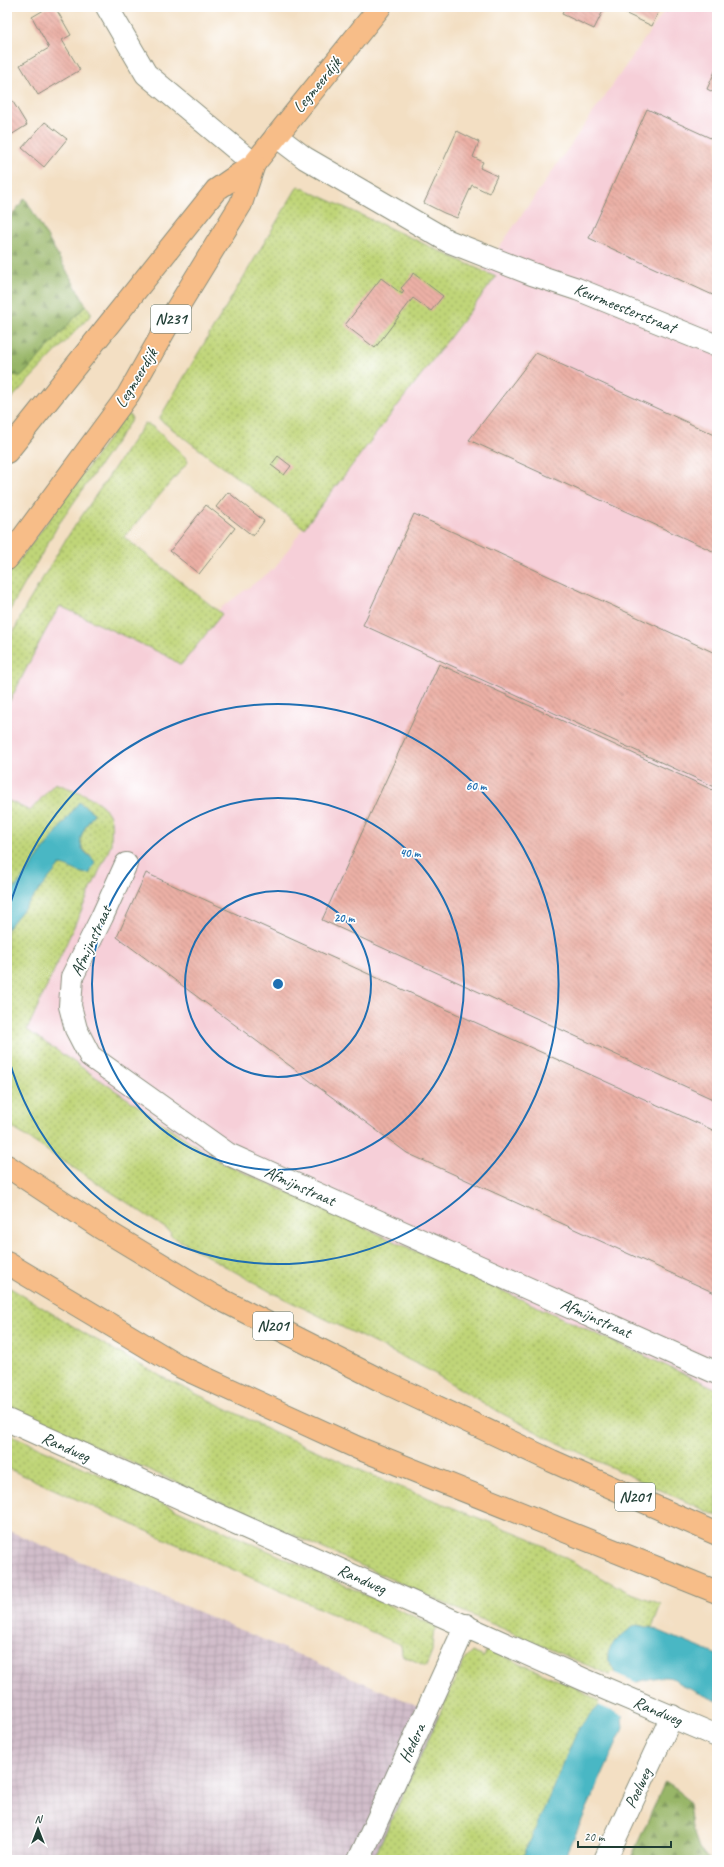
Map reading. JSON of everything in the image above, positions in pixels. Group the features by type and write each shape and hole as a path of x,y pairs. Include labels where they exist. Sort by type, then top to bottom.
{"main road":[{"name":"Legmeerdijk","path":"7,452 216,190 254,164 380,7"},
{"name":"Legmeerdijk","path":"7,559 128,395 176,310 241,204 254,164"},
{"name":"N201","path":"7,1166 101,1228 212,1295 382,1381 552,1461 717,1534"},
{"path":"7,1263 65,1300 188,1371 358,1448 717,1592"}],"street":[{"path":"107,7 146,74 254,164"},
{"name":"Keurmeesterstraat","path":"276,136 305,158 448,241 532,274 577,289 717,346"},
{"name":"Afmijnstraat","path":"126,864 102,917 72,976 70,1006 76,1029 90,1056 228,1154 717,1373"},
{"name":"Randweg","path":"7,1420 586,1680 717,1736"},
{"name":"Hedera","path":"359,1860 466,1625"},
{"name":"Poelweg","path":"605,1860 672,1716"}],"shaded area":[{"path":"667,7 717,7 717,1409 7,1071 7,686 54,595 177,640 275,568"},
{"path":"7,1530 498,1740 443,1860 7,1860"}],"green space":[{"path":"298,186 496,277 304,528 159,419"},
{"path":"25,198 86,305 22,376 12,375 7,367 7,222"},
{"path":"86,305 92,314 7,403 7,367 12,375 22,376"},
{"path":"126,415 130,415 132,419 58,525 7,615 7,577"},
{"path":"145,423 153,427 186,458 188,462 124,537 222,614 181,665 167,656 60,606 7,706 7,646 25,608 66,539"},
{"path":"55,783 88,796 103,806 108,812 111,820 111,845 27,1030 217,1160 717,1389 717,1516 548,1438 492,1408 427,1369 271,1292 170,1235 171,1232 151,1218 7,1124 7,929 55,869 60,865 67,866 86,874 92,857 82,846 81,836 94,813 79,803 7,899 7,800 30,811"},
{"path":"7,1286 84,1333 162,1377 270,1430 378,1478 529,1538 626,1591 661,1604 652,1628 637,1625 607,1657 615,1671 612,1676 453,1607 7,1406"},
{"path":"7,1433 437,1627 433,1635 432,1651 426,1666 402,1655 401,1645 7,1468"},
{"path":"487,1649 578,1689 601,1702 522,1860 373,1860 465,1659 472,1652 484,1657"},
{"path":"665,1782 680,1792 689,1803 692,1828 699,1848 709,1860 630,1860"}],"water":[{"path":"79,802 94,813 83,832 80,842 84,851 95,862 90,873 87,874 79,872 60,865 7,929 7,899"},
{"path":"637,1625 652,1628 717,1655 717,1701 681,1685 672,1678 660,1677 637,1682 622,1717 623,1728 564,1860 522,1860 579,1727 599,1706 615,1671 611,1666 608,1652 619,1638"}],"pier":[{"path":"612,1672 638,1683 624,1716 598,1705"}],"building":[{"path":"49,7 55,7 71,35 62,40 80,70 38,95 20,65 49,48 32,17"},
{"path":"565,7 605,7 594,29 562,14"},
{"path":"620,7 670,7 668,12 660,8 652,26 618,10"},
{"path":"717,67 717,94 707,89"},
{"path":"7,92 27,125 11,135 7,128"},
{"path":"647,109 717,141 717,297 589,238"},
{"path":"45,122 67,139 44,167 22,148"},
{"path":"457,131 479,142 473,157 483,162 480,168 497,176 489,193 472,185 457,218 424,203"},
{"path":"413,273 443,296 431,311 413,298 375,348 345,325 381,278 402,294 404,291 401,288"},
{"path":"536,353 717,436 717,553 469,440"},
{"path":"278,456 291,466 284,475 271,465"},
{"path":"228,492 264,521 253,536 216,507"},
{"path":"206,505 235,528 199,574 170,551"},
{"path":"414,514 717,654 717,788 363,625"},
{"path":"439,664 717,792 717,1101 322,920"},
{"path":"146,873 717,1132 717,1294 407,1153 117,937"}]}
